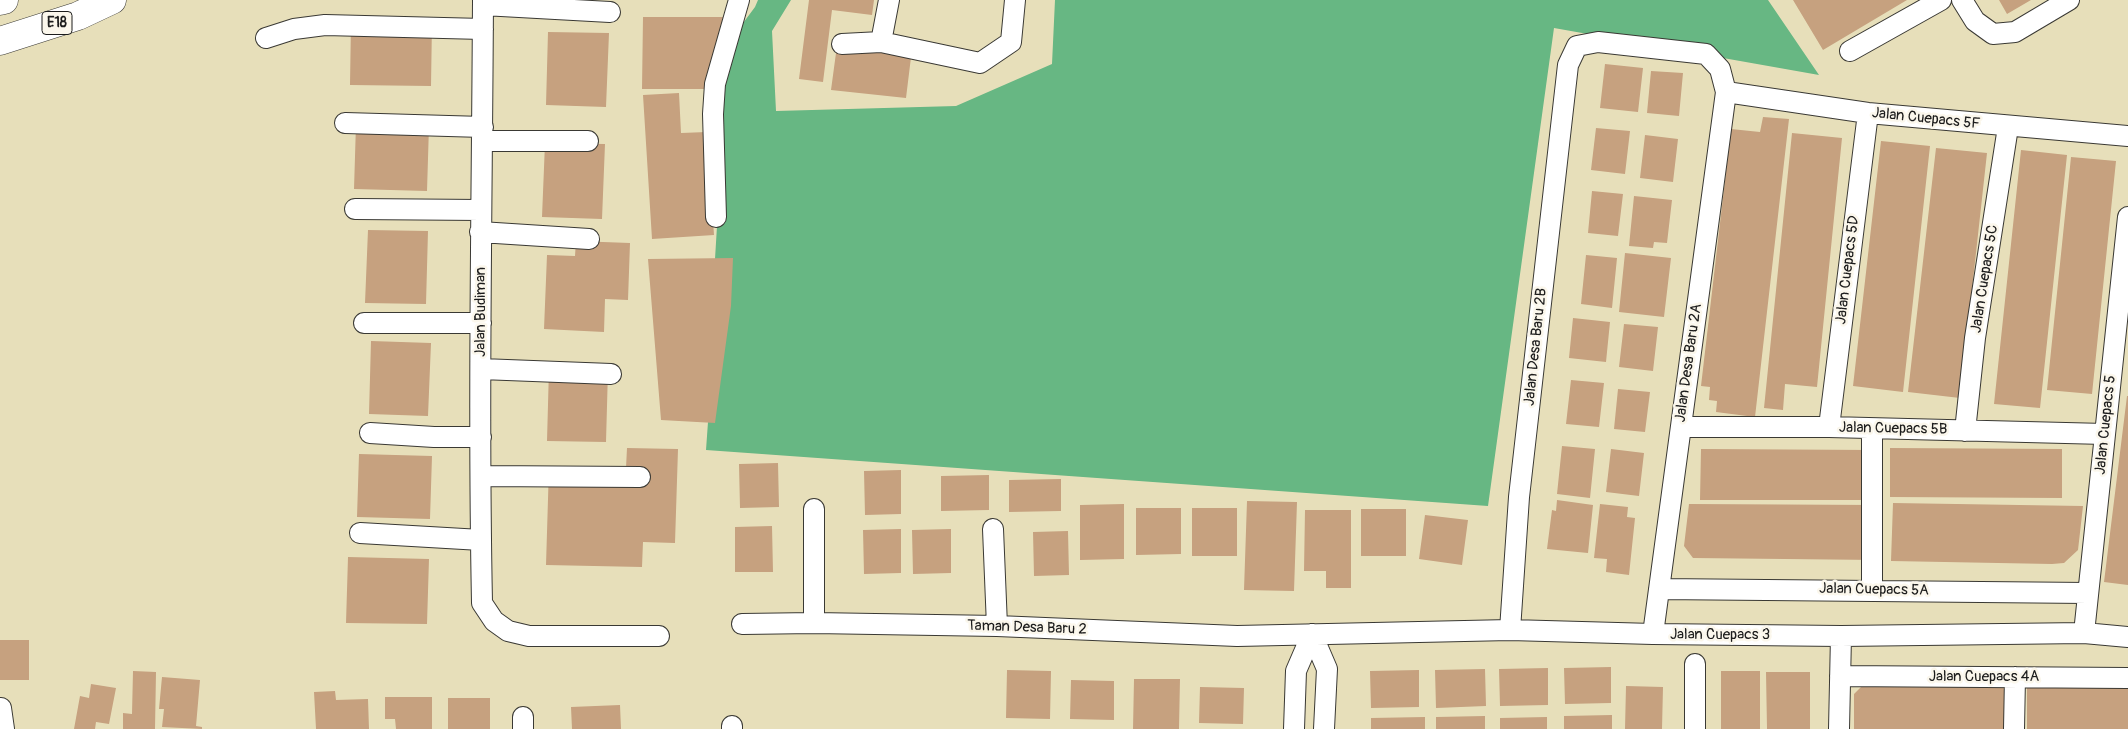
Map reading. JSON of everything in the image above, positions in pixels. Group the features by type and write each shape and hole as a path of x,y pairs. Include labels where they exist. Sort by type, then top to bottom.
{"highway":[{"path":"0,1 4,0"},
{"name":"E18","path":"0,41 78,16 112,0"}],"street":[{"path":"716,217 713,114 715,84 739,0"},
{"path":"881,42 889,0"},
{"path":"842,44 881,42 980,63 1011,42 1015,0"},
{"path":"1850,51 1941,0"},
{"path":"1962,0 1975,21 1993,34 2015,32 2069,0"},
{"path":"483,2 610,12"},
{"name":"Jalan Budiman","path":"483,2 483,134 480,232 482,603 494,621 508,631 529,636 659,636"},
{"path":"266,38 294,29 325,25 483,29"},
{"name":"Jalan Desa Baru 2B","path":"1510,630 1520,488 1568,65 1577,46 1598,42 1706,54 1720,69 1726,92"},
{"name":"Jalan Cuepacs 5F","path":"1726,92 1868,113 2008,127 2128,136"},
{"name":"Jalan Desa Baru 2A","path":"1653,634 1726,92"},
{"name":"Jalan Cuepacs 5D","path":"1829,427 1868,113"},
{"path":"345,123 588,141"},
{"name":"Jalan Cuepacs 5C","path":"1965,431 1975,338 2008,127"},
{"path":"355,209 481,210"},
{"name":"Jalan Cuepacs 5","path":"2084,633 2128,216"},
{"path":"480,232 589,239"},
{"path":"364,323 481,323"},
{"path":"482,368 611,374"},
{"name":"Jalan Cuepacs 5B","path":"1681,427 1829,427 2105,434"},
{"path":"1872,429 1872,590"},
{"path":"370,432 434,437 482,437"},
{"path":"481,476 640,477"},
{"path":"814,508 814,623"},
{"path":"993,529 997,626"},
{"path":"360,533 481,540"},
{"name":"Jalan Cuepacs 5A","path":"1659,589 2088,593"},
{"name":"Taman Desa Baru 2","path":"742,624 814,623 997,626 1237,636 1312,634"},
{"name":"Jalan Cuepacs 3","path":"1312,634 1510,630 1841,636 2084,633 2128,637"},
{"path":"1294,729 1296,671 1312,634"},
{"path":"1312,634 1327,669 1324,729"},
{"path":"1839,729 1841,636"},
{"path":"1695,664 1695,729"},
{"name":"Jalan Cuepacs 4A","path":"1840,676 2128,678"},
{"path":"2014,729 2015,677"},
{"path":"0,708 4,729"}],"green space":[{"path":"758,0 791,0 772,31 776,111 956,106 1052,64 1055,0 1768,0 1819,75 1554,28 1488,506 706,450 713,352 715,259 722,144 720,54 755,7"}],"building":[{"path":"809,0 874,0 872,15 832,10 823,82 799,79"},
{"path":"1793,0 1907,0 1823,50"},
{"path":"1999,0 2031,0 2007,14"},
{"path":"643,17 723,17 715,89 642,89"},
{"path":"351,21 432,22 431,86 350,85"},
{"path":"548,32 609,33 606,107 546,105"},
{"path":"845,33 913,41 906,98 831,90 836,53 842,53"},
{"path":"1605,64 1643,68 1638,112 1600,108"},
{"path":"1651,71 1683,73 1679,116 1647,113"},
{"path":"679,93 681,133 707,132 714,235 652,239 643,95"},
{"path":"1763,117 1789,119 1755,417 1716,412 1717,401 1709,400 1710,387 1701,386 1731,129 1760,132"},
{"path":"356,124 429,126 427,191 354,189"},
{"path":"1596,128 1630,131 1625,174 1591,170"},
{"path":"1792,133 1842,138 1817,387 1785,384 1783,410 1764,408"},
{"path":"1645,135 1678,139 1673,182 1640,178"},
{"path":"1881,141 1930,146 1903,392 1853,386"},
{"path":"545,143 605,144 602,219 542,217"},
{"path":"1936,148 1987,153 1960,398 1908,392"},
{"path":"2021,150 2067,155 2040,408 1994,404"},
{"path":"2071,157 2116,161 2092,394 2047,390"},
{"path":"1592,191 1623,194 1618,236 1588,233"},
{"path":"1634,196 1672,200 1667,243 1654,242 1653,248 1629,246"},
{"path":"368,230 428,231 426,304 365,303"},
{"path":"576,241 630,243 628,300 605,299 604,332 544,329 547,255 575,256"},
{"path":"1625,253 1671,258 1664,317 1619,312"},
{"path":"1586,255 1617,258 1612,308 1581,304"},
{"path":"733,258 731,306 715,423 661,420 648,259"},
{"path":"1573,318 1610,322 1606,362 1569,358"},
{"path":"1624,324 1658,327 1653,371 1619,367"},
{"path":"371,341 431,343 428,416 369,414"},
{"path":"549,368 608,370 606,442 547,441"},
{"path":"1571,380 1604,383 1599,427 1566,424"},
{"path":"1618,389 1650,392 1645,432 1614,429"},
{"path":"2128,396 2128,585 2104,582"},
{"path":"1562,446 1595,449 1590,498 1557,494"},
{"path":"627,448 678,449 675,543 643,542 642,567 546,565 549,466 626,468"},
{"path":"1890,448 2062,449 2062,498 1890,497"},
{"path":"1611,449 1644,453 1639,496 1606,492"},
{"path":"1701,449 1873,450 1873,500 1700,500"},
{"path":"359,454 432,456 430,519 357,517"},
{"path":"778,463 779,507 740,508 739,464"},
{"path":"901,470 901,514 865,515 864,471"},
{"path":"989,475 989,510 941,511 941,476"},
{"path":"1061,479 1061,511 1009,512 1009,480"},
{"path":"1557,500 1593,505 1588,553 1547,549 1552,510 1556,511"},
{"path":"1247,501 1297,502 1294,591 1244,590"},
{"path":"1893,503 2083,506 2078,550 2064,563 2052,564 1891,561"},
{"path":"1124,504 1124,559 1080,560 1080,505"},
{"path":"1600,504 1628,507 1627,517 1635,518 1629,575 1606,572 1607,559 1594,558"},
{"path":"1689,504 1877,505 1876,560 1693,558 1684,546"},
{"path":"1136,508 1181,508 1181,554 1136,555"},
{"path":"1192,508 1237,508 1237,556 1192,556"},
{"path":"1361,509 1406,509 1406,556 1361,556"},
{"path":"1305,510 1351,510 1351,588 1326,588 1326,571 1304,571"},
{"path":"1425,515 1468,520 1462,565 1419,559"},
{"path":"772,526 773,572 735,572 735,527"},
{"path":"901,529 901,573 864,574 863,530"},
{"path":"951,529 951,573 913,574 912,530"},
{"path":"1068,531 1069,575 1034,576 1033,532"},
{"path":"348,557 429,559 427,624 346,623"},
{"path":"0,640 29,640 29,680 0,680"},
{"path":"1611,667 1611,703 1565,704 1564,668"},
{"path":"1548,668 1548,705 1500,706 1499,669"},
{"path":"1485,669 1486,706 1436,708 1435,670"},
{"path":"1007,670 1051,671 1050,719 1006,718"},
{"path":"1419,670 1419,707 1371,708 1370,671"},
{"path":"133,671 156,672 155,729 123,729 123,713 132,714"},
{"path":"1721,671 1760,671 1760,729 1721,729"},
{"path":"1766,672 1810,672 1810,729 1767,729"},
{"path":"162,677 200,680 196,726 202,727 202,729 162,727 164,709 159,709"},
{"path":"1134,679 1180,679 1179,729 1133,729"},
{"path":"1071,680 1114,681 1114,720 1070,719"},
{"path":"2027,681 2128,681 2128,729 2027,729"},
{"path":"1866,682 2013,682 2013,729 1854,729 1854,694"},
{"path":"91,684 116,688 109,724 96,722 95,729 74,729 80,696 89,698"},
{"path":"1626,686 1663,687 1662,729 1625,729"},
{"path":"1200,687 1244,688 1243,724 1199,723"},
{"path":"335,691 336,700 368,699 369,729 316,729 314,692"},
{"path":"385,697 432,697 432,729 396,729 395,719 385,719"},
{"path":"448,698 490,698 490,729 448,729"},
{"path":"620,705 621,729 572,729 571,707"},
{"path":"1612,715 1612,729 1564,729 1564,716"},
{"path":"1485,716 1485,729 1436,729 1436,717"},
{"path":"1425,717 1425,729 1371,729 1371,718"},
{"path":"1547,717 1547,729 1500,729 1500,718"}]}
